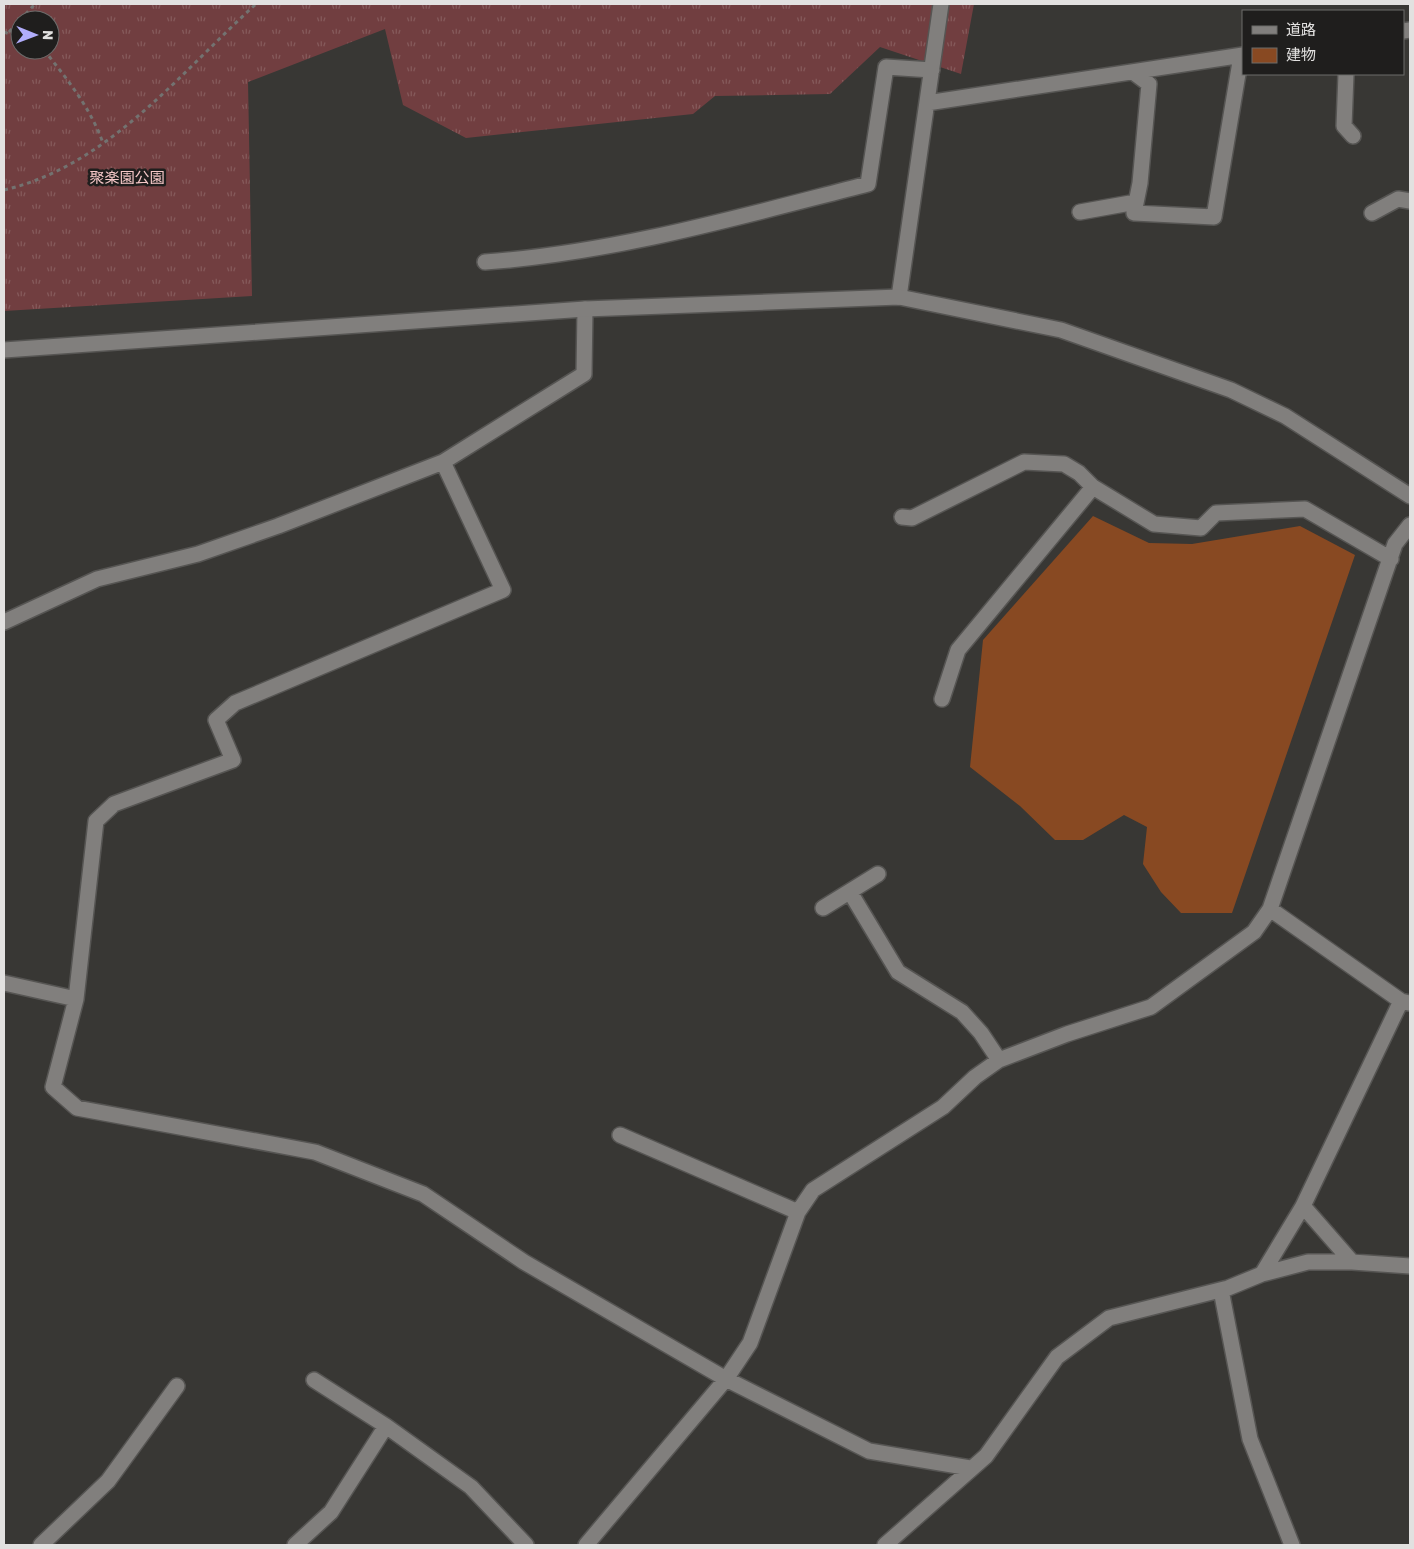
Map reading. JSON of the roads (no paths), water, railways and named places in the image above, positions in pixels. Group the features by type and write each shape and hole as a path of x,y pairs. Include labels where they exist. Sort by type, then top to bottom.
{"street":[{"path":"898,297 941,4"},
{"path":"927,103 1133,72 1242,56 1214,217 1134,213 1140,184 1149,84 1133,72"},
{"path":"485,262 537,258 696,227 868,184 886,66 932,70"},
{"path":"1346,75 1344,126 1353,136"},
{"path":"1372,213 1398,200 1410,201"},
{"path":"1080,212 1136,202"},
{"path":"4,350 585,309 898,297 1061,330 1231,390 1285,416 1410,496"},
{"path":"4,622 97,580 207,550 278,526 443,462 584,374 585,309"},
{"path":"443,462 503,590 235,703 216,720 233,760 114,804 96,821 76,999 53,1087 76,1108 315,1152 423,1194 524,1262 726,1379 868,1451 970,1468"},
{"path":"902,517 912,518 1024,462 1064,464 1093,487 1154,524 1201,528 1216,513 1305,509 1391,559"},
{"path":"942,699 958,650 1093,487"},
{"path":"586,1545 726,1379 750,1343 798,1212 814,1190 944,1107 975,1077 999,1060 1067,1034 1152,1007 1254,932 1270,909 1395,544 1410,525"},
{"path":"823,908 878,874"},
{"path":"850,892 898,972 962,1012 999,1060"},
{"path":"1262,1274 1303,1206 1406,1002 1270,909"},
{"path":"4,983 76,999"},
{"path":"620,1135 798,1212"},
{"path":"1303,1206 1352,1262"},
{"path":"885,1545 970,1468 986,1456 1057,1357 1109,1318 1221,1290 1262,1274 1308,1262 1352,1262 1410,1266"},
{"path":"1221,1290 1250,1439 1292,1545"},
{"path":"314,1380 386,1426 472,1487 526,1545"},
{"path":"41,1545 108,1481 177,1386"},
{"path":"295,1545 331,1512 386,1426"}],"park label":[{"name":"聚楽園公園","path":"127,178"}]}
